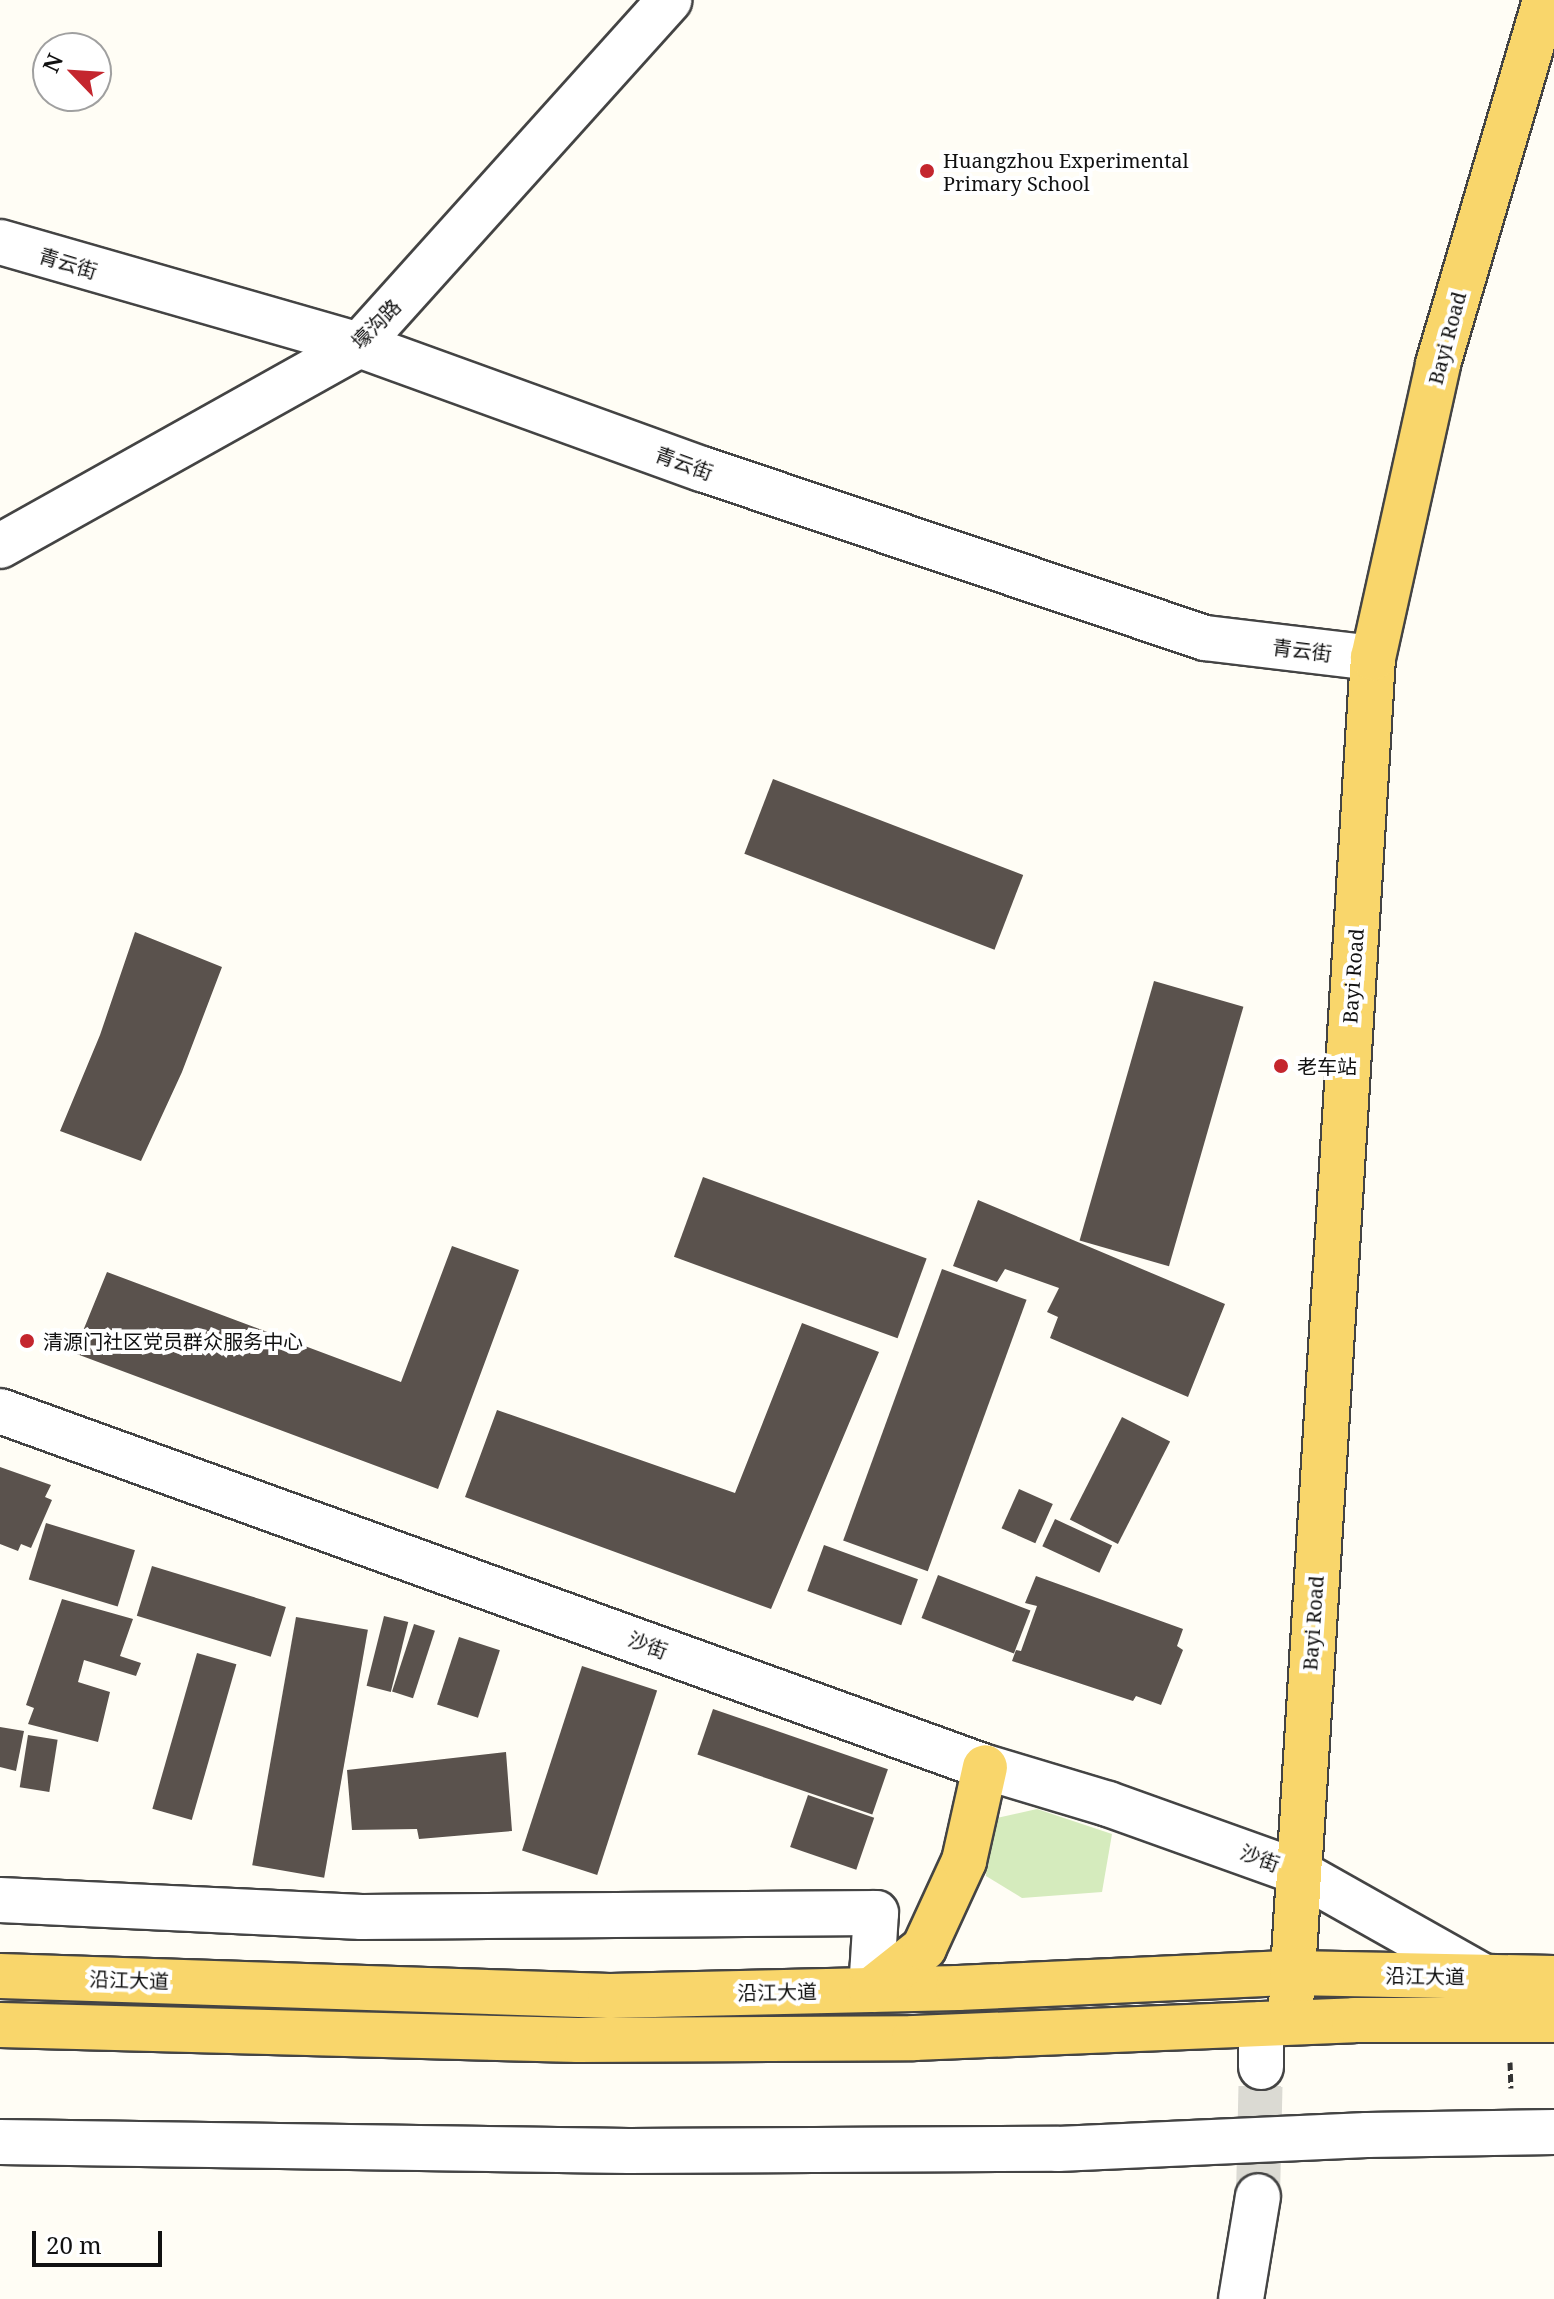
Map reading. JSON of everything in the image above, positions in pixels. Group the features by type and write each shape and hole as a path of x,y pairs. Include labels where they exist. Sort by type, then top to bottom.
{"main road":[{"name":"Bayi Road","path":"1275,2023 1292,1973 1373,658 1438,364 1545,0"},
{"path":"871,1990 924,1948 964,1861 985,1767"},
{"name":"沿江大道","path":"0,1976 610,1996 871,1990 1292,1973 1554,1978"},
{"path":"0,2025 594,2040 914,2038 1275,2023 1554,2020"}],"street":[{"name":"壕沟路","path":"0,546 359,345 670,0"},
{"name":"青云街","path":"0,242 359,345 702,469 1205,638 1373,658"},
{"name":"沙街","path":"0,1411 985,1767 1108,1804 1298,1872 1484,1977"},
{"path":"0,1900 362,1917 876,1913 871,1990"},
{"path":"1261,2067 1275,2023"},
{"path":"0,2142 629,2151 1042,2149 1367,2135 1534,2132"},
{"path":"1241,2299 1258,2196"}],"path":[{"path":"1508,2020 1534,2132"}],"green space":[{"path":"1037,1809 1112,1834 1102,1892 1022,1898 986,1876 988,1820"}],"building":[{"path":"773,779 1023,875 995,950 744,854"},
{"path":"135,932 222,967 182,1072 141,1161 60,1131 100,1035"},
{"path":"1154,981 1243,1007 1169,1266 1080,1241"},
{"path":"703,1177 927,1258 898,1338 674,1257"},
{"path":"978,1200 1225,1304 1188,1397 1050,1338 1058,1317 1047,1312 1059,1288 1005,1269 997,1282 953,1266"},
{"path":"452,1246 519,1270 438,1489 74,1353 107,1272 401,1382"},
{"path":"942,1269 1027,1300 928,1571 843,1541"},
{"path":"802,1323 879,1352 771,1609 465,1497 497,1410 735,1493"},
{"path":"1122,1417 1170,1442 1118,1544 1070,1519"},
{"path":"0,1467 51,1485 45,1497 52,1500 31,1548 21,1544 18,1551 0,1544"},
{"path":"1019,1489 1053,1504 1035,1543 1002,1528"},
{"path":"1055,1519 1112,1546 1099,1573 1042,1546"},
{"path":"46,1523 135,1550 118,1607 29,1579"},
{"path":"824,1545 918,1579 901,1625 807,1591"},
{"path":"152,1566 286,1607 271,1657 137,1616"},
{"path":"938,1575 1030,1610 1014,1653 922,1618"},
{"path":"1036,1576 1183,1629 1177,1646 1183,1650 1161,1705 1136,1696 1133,1701 1012,1661 1016,1650 1021,1651 1037,1606 1025,1603"},
{"path":"62,1599 133,1619 120,1656 141,1663 136,1676 84,1660 78,1682 110,1692 98,1742 28,1724 34,1708 26,1705"},
{"path":"384,1616 408,1622 391,1692 367,1686"},
{"path":"296,1617 368,1630 324,1878 252,1865"},
{"path":"414,1624 435,1631 413,1698 392,1692"},
{"path":"459,1637 500,1650 478,1718 437,1705"},
{"path":"197,1653 236,1664 192,1820 152,1809"},
{"path":"582,1666 657,1690 597,1875 522,1851"},
{"path":"713,1709 888,1769 872,1815 697,1754"},
{"path":"0,1727 24,1731 16,1771 0,1767"},
{"path":"28,1735 58,1740 49,1792 20,1787"},
{"path":"506,1752 512,1831 419,1839 417,1829 352,1830 347,1770"},
{"path":"808,1795 874,1818 856,1870 790,1847"}],"tunnel":[{"path":"1258,2196 1261,2067"}],"place":[{"name":"Huangzhou Experimental Primary School","path":"927,171"},
{"name":"老车站","path":"1281,1066"},
{"name":"清源门社区党员群众服务中心","path":"27,1341"}]}
